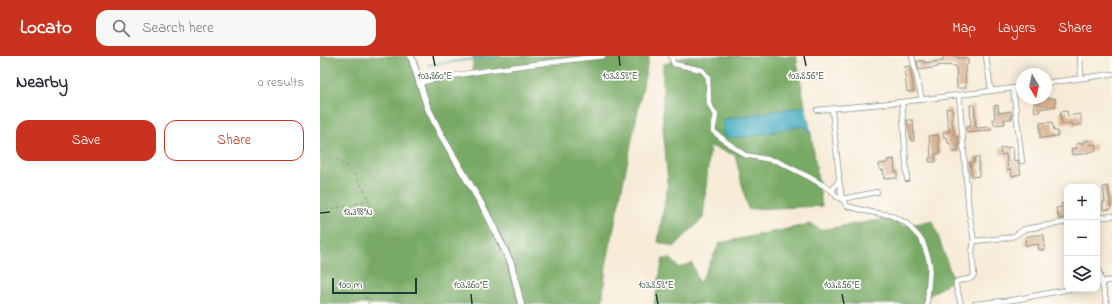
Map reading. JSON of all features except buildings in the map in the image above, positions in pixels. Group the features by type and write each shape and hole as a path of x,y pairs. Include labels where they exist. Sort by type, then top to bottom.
{"main road":[{"path":"411,56 427,106 440,133 486,212 511,263 521,304"}],"street":[{"path":"419,84 458,75 524,65 603,56"},
{"path":"671,56 674,64 702,70 708,77 709,104 716,115 713,131 745,155 777,161 809,177 832,191 837,197 842,198 877,192"},
{"path":"912,56 922,100"},
{"path":"986,56 991,90"},
{"path":"1080,56 1081,78"},
{"path":"1052,82 1112,74"},
{"path":"817,110 922,100 1016,87"},
{"path":"1013,88 1022,161"},
{"path":"959,95 969,212 974,241 972,252 973,278 956,282 961,304"},
{"path":"902,102 908,179"},
{"path":"832,109 842,198 847,206 890,215 906,223 922,240 930,266 927,284 927,304"},
{"path":"832,191 839,180"},
{"path":"1100,218 1112,216"},
{"path":"974,241 1006,238 1014,236 1025,229 1064,222"},
{"path":"1107,304 1100,283 1112,280"},
{"path":"975,304 1013,300 1064,290"}],"path":[{"path":"320,150 344,163 364,189 370,204 370,213 382,230 380,235 383,246 374,256 372,264 365,273 363,289 369,304"},
{"path":"320,210 349,206 367,199"}],"green space":[{"path":"320,56 411,56 419,83 473,73 473,56 649,56 606,266 602,304 320,304"},
{"path":"686,56 796,56 805,106 723,119 747,137 803,126 811,134 822,206 748,209 735,155 710,146 703,218 674,247 658,242 668,183 663,127 663,65"},
{"path":"891,218 903,226 933,221 953,280 927,297 928,304 654,304 663,259 671,259 679,268 692,263 699,284 720,243 811,224 820,230"}],"water":[{"path":"805,106 811,134 803,126 747,137 732,138 723,136 723,119"}],"waterway":[{"path":"428,65 497,56"}]}
